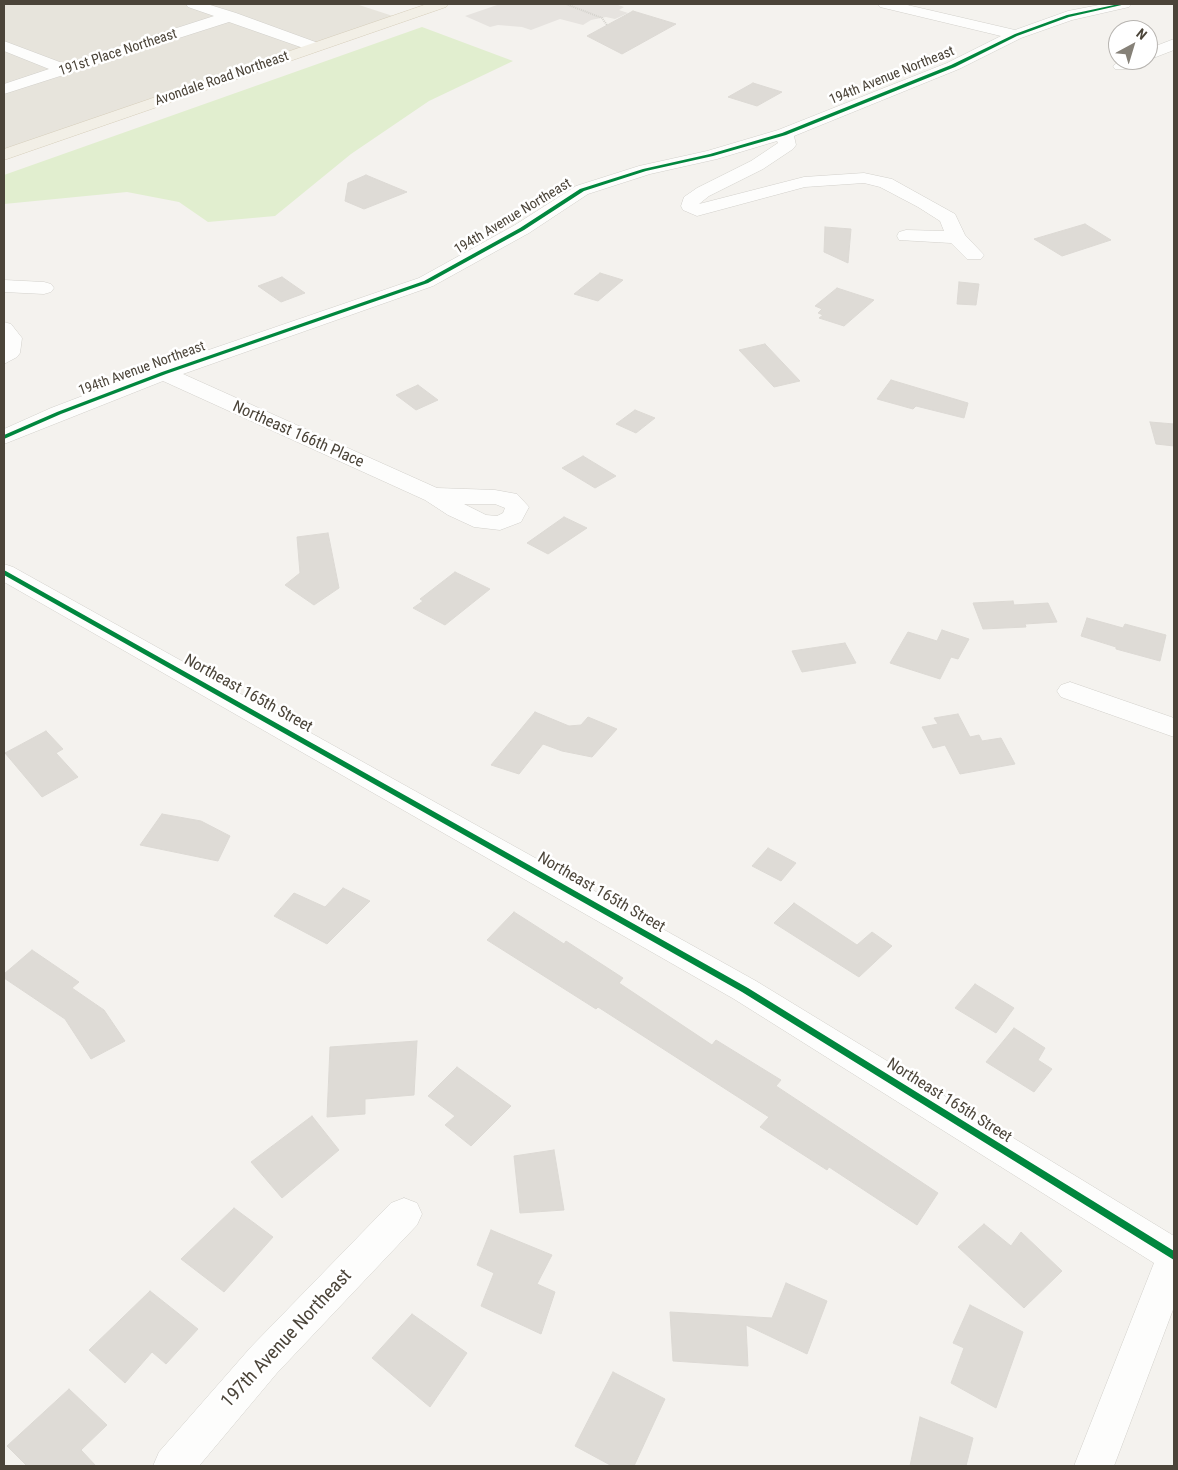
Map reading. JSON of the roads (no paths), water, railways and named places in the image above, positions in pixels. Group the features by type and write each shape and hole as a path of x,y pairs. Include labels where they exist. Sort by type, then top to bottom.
{"main road":[{"name":"Avondale Road Northeast","path":"4,155 441,4"}],"street":[{"path":"193,4 316,47"},
{"path":"885,4 1016,36"},
{"name":"194th Avenue Northeast","path":"4,437 59,413 164,373 426,282 522,229 582,190 645,170 712,155 784,134 953,66 1016,36 1068,16 1124,4"},
{"name":"191st Place Northeast","path":"4,89 231,16"},
{"path":"1158,51 1174,44"},
{"path":"4,46 65,70"},
{"path":"784,134 786,144 757,165 703,192 690,201 690,206 697,210 714,208 804,182 864,178 886,183 925,203 948,218 956,237 974,255"},
{"path":"906,236 956,237"},
{"path":"4,286 44,288"},
{"path":"4,328 12,338 10,353 4,358"},
{"name":"Northeast 166th Place","path":"164,373 433,495"},
{"name":"Northeast 165th Street","path":"4,572 745,990 1174,1257"},
{"path":"1070,691 1174,728"},
{"name":"197th Avenue Northeast","path":"173,1466 264,1360 404,1214"},
{"path":"1094,1466 1174,1257"}]}
